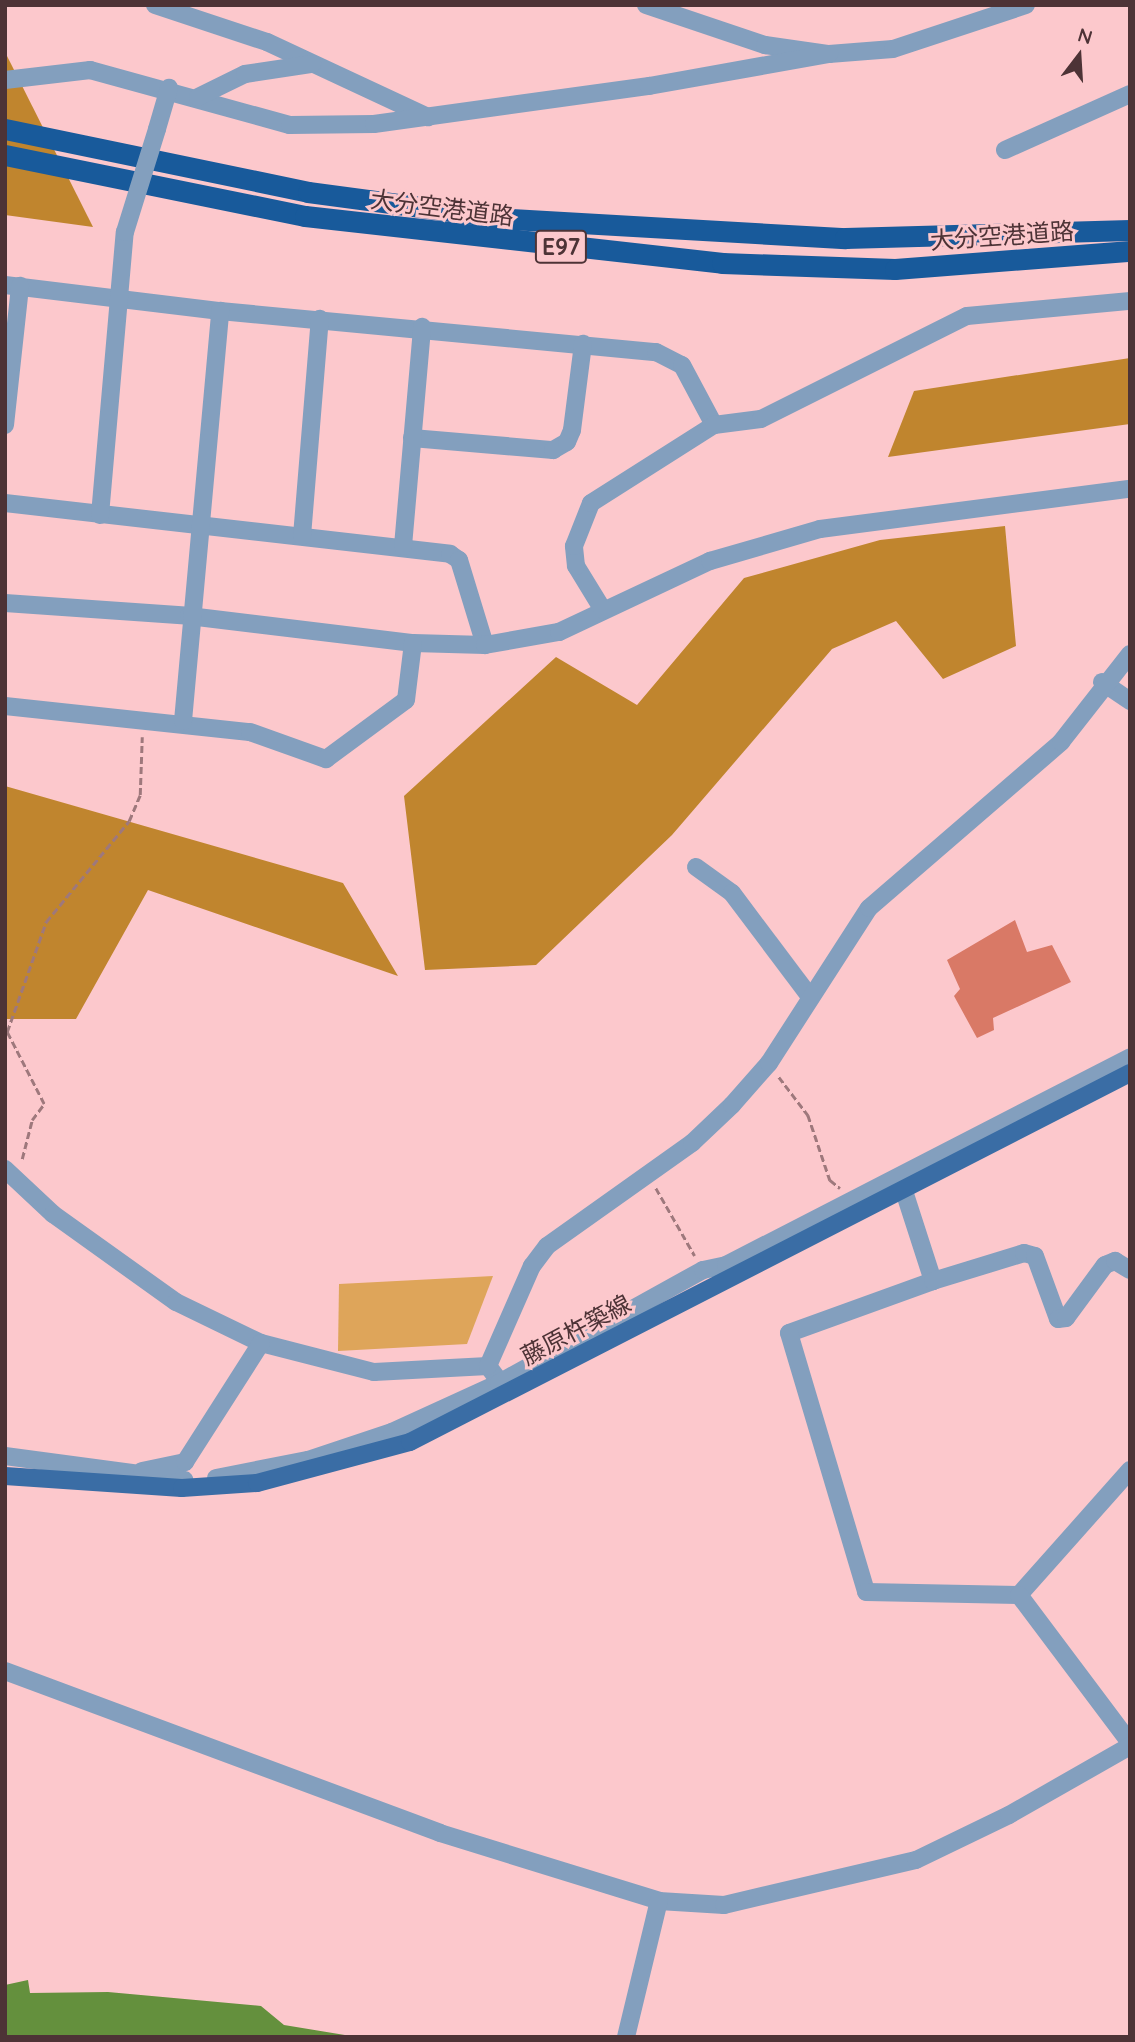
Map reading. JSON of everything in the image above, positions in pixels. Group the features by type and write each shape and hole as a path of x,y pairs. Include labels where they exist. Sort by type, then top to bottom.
{"highway":[{"name":"大分空港道路","path":"5,129 308,192 511,219 845,239 1130,230"},
{"name":"大分空港道路","path":"5,155 318,218 722,263 895,269 1130,251"}],"main road":[{"name":"藤原杵築線","path":"5,1476 182,1488 257,1483 410,1443 504,1388 1130,1073"}],"street":[{"path":"155,5 314,64 431,118"},
{"path":"646,5 765,45 829,54"},
{"path":"5,80 90,70 169,88 290,125 431,118 829,54 893,49 1026,5"},
{"path":"198,97 245,74 314,64"},
{"path":"100,514 125,232 169,88"},
{"path":"1005,150 1130,94"},
{"path":"5,425 13,286 219,311 422,327 656,352 682,365 714,425"},
{"path":"603,610 576,566 574,547 591,503 714,425 761,419 967,317 1130,302"},
{"path":"183,721 189,616 200,527 219,311"},
{"path":"302,536 320,319"},
{"path":"402,546 422,327"},
{"path":"412,438 553,450 567,442 572,430 583,344"},
{"path":"5,603 189,616 413,643 485,645 559,632 710,561 820,529 1130,489"},
{"path":"5,503 200,527 402,546 450,554 459,561 485,645"},
{"path":"5,706 143,723 183,721 250,732 326,759 406,699 413,643"},
{"path":"488,1366 532,1266 547,1246 692,1143 769,1063 869,908 1061,742 1102,682 1130,654"},
{"path":"1102,682 1130,701"},
{"path":"696,867 732,893 810,997"},
{"path":"5,1456 138,1472 175,1481 229,1477 308,1460 393,1432 504,1388 703,1270 726,1265 1130,1057"},
{"path":"11,1173 53,1214 176,1302 261,1343 374,1372 488,1366"},
{"path":"903,1188 933,1281"},
{"path":"1130,1270 1115,1261 1105,1265 1066,1318 1058,1319 1035,1256 1024,1253 933,1281 789,1333 866,1592 1019,1595 1130,1470"},
{"path":"138,1472 185,1462 261,1343"},
{"path":"488,1366 504,1388"},
{"path":"5,1671 440,1833 659,1901 724,1905 916,1860 1009,1815 1130,1744 1019,1595"},
{"path":"626,2035 659,1901"}],"path":[{"path":"11,1173 32,1120 44,1104 7,1031 46,922 129,821 139,795 143,723"},
{"path":"769,1063 808,1115 830,1180 848,1189"},
{"path":"649,1175 703,1270"}],"shaded area":[{"path":"5,52 93,227 5,215"},
{"path":"1130,358 1130,424 888,457 914,391"},
{"path":"1005,526 1016,646 943,679 896,621 832,649 672,835 536,965 425,970 404,796 556,657 637,705 744,578 880,540"},
{"path":"5,786 343,883 398,976 148,890 76,1019 5,1019"},
{"path":"493,1276 467,1344 338,1351 339,1284"},
{"path":"28,1980 30,1993 108,1992 261,2006 284,2025 357,2037 5,2037 5,1985"}],"building":[{"path":"1015,920 1027,952 1052,945 1071,982 993,1018 994,1030 977,1038 954,996 960,989 947,960"}]}
